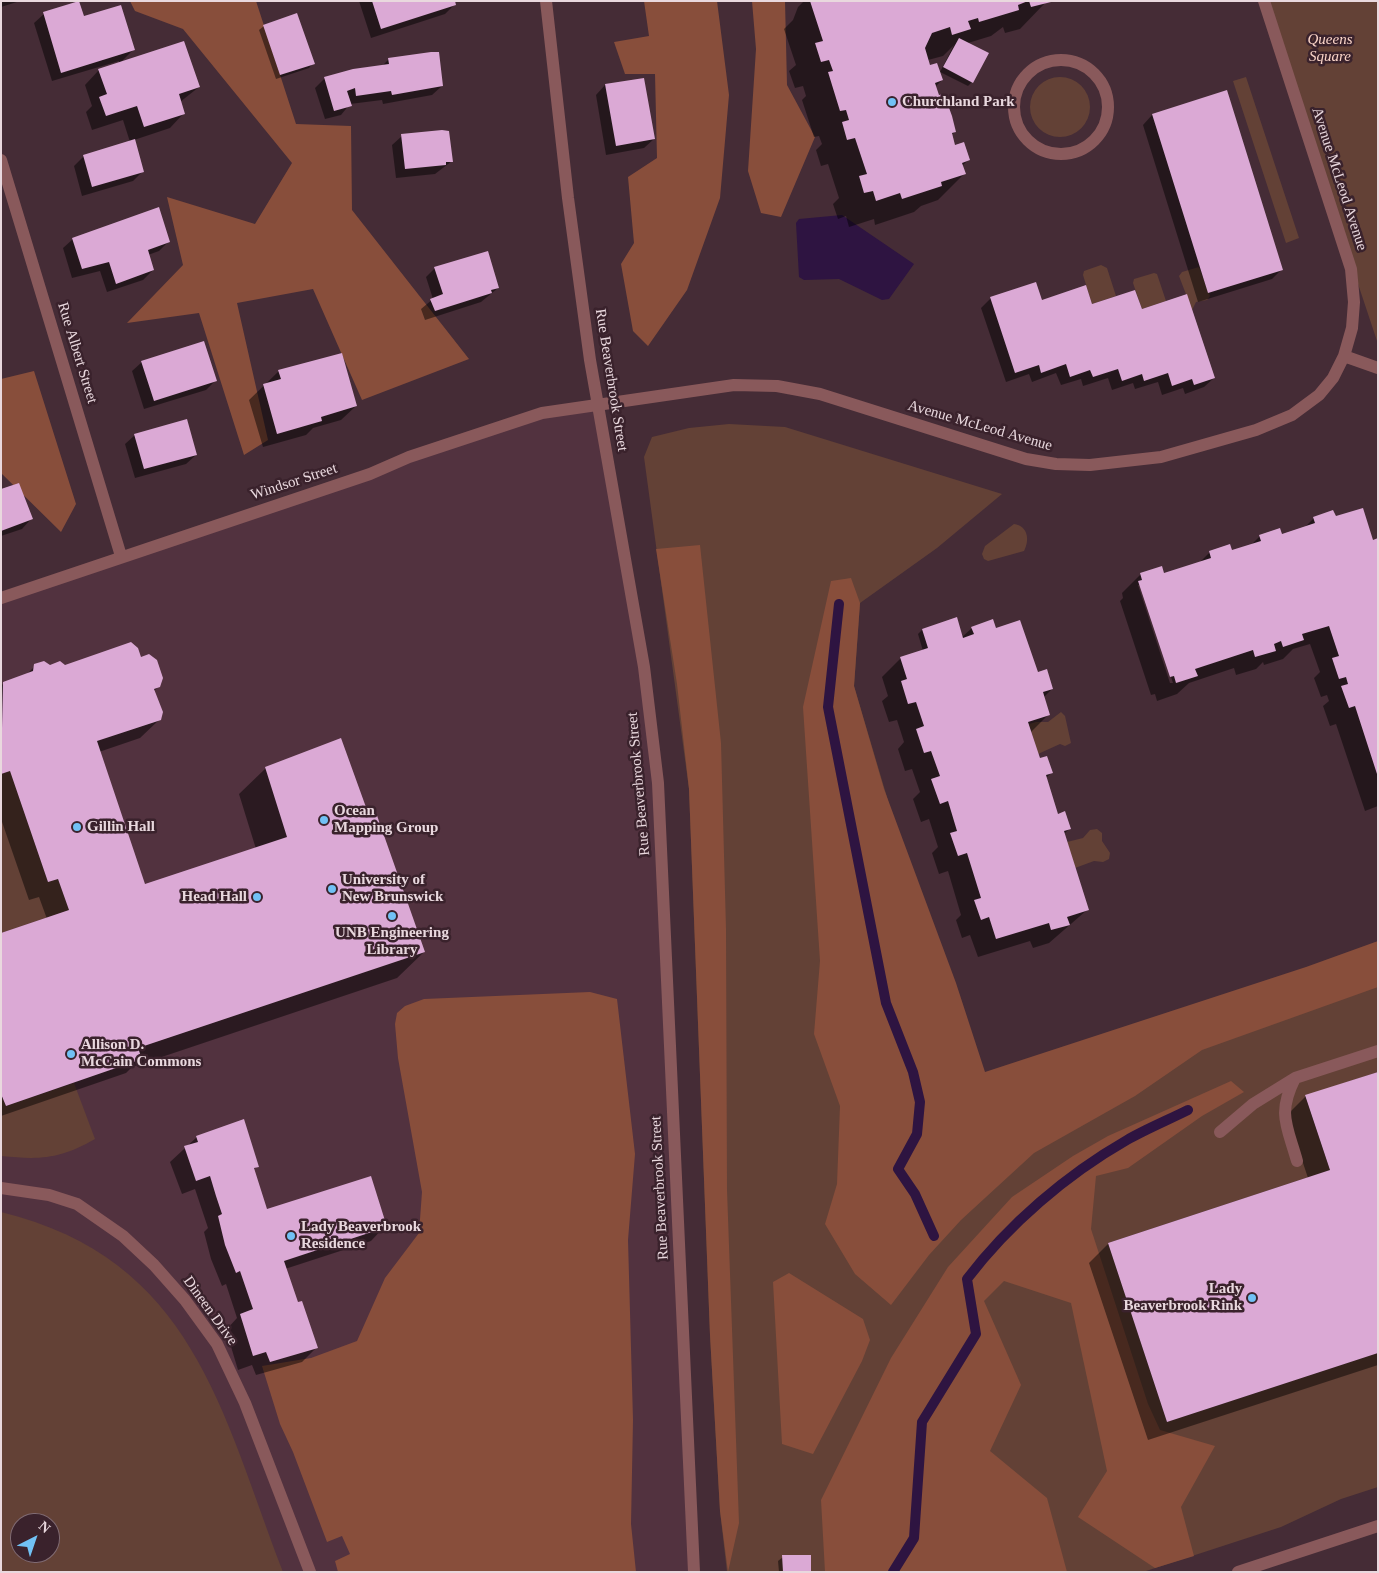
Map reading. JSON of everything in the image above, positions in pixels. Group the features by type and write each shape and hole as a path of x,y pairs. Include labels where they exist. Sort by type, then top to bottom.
{"street":[{"name":"Rue Beaverbrook Street","path":"546,1 568,198 598,404 644,667 658,784 694,1572"},
{"name":"Avenue McLeod Avenue","path":"598,404 734,385 777,386 820,394 1026,459 1056,464 1090,465 1161,457 1256,430 1292,415 1318,395 1333,378 1344,356 1352,328 1354,302 1351,269 1264,1"},
{"path":"1066,59 1081,63 1094,72 1108,98 1108,113 1104,128 1095,140 1083,149 1069,154 1054,154 1038,149 1025,139 1016,125 1013,108 1015,92 1022,78 1035,67 1050,60 1066,59"},
{"name":"Rue Albert Street","path":"1,160 120,556"},
{"path":"1344,356 1378,368"},
{"name":"Windsor Street","path":"1,598 120,556 351,480 409,457 542,413 598,404"},
{"path":"1220,1132 1253,1104 1296,1078 1378,1050"},
{"path":"1296,1078 1285,1098 1285,1119 1298,1161"},
{"name":"Dineen Drive","path":"1,1188 48,1195 77,1204 123,1236 154,1265 185,1300 217,1344 245,1403 310,1572"},
{"path":"1238,1572 1378,1526"}],"shaded area":[{"path":"130,1 256,1 296,124 351,126 352,210 469,359 362,400 313,289 237,303 268,440 244,455 199,313 127,323 183,265 167,197 255,224 292,163 183,29 135,11"},
{"path":"644,1 717,1 729,95 720,198 687,290 648,346 633,331 621,264 634,243 628,177 657,158 655,74 625,74 614,42 649,36"},
{"path":"752,1 785,1 787,85 815,137 781,217 761,213 748,171 756,49"},
{"path":"842,215 914,264 889,299 882,300 839,279 804,280 799,277 796,223 799,219"},
{"path":"34,371 76,504 61,532 1,473 1,379"},
{"name":"University of New Brunswick","path":"598,404 658,783 694,1572 1,1572 1,598 542,413"},
{"path":"700,545 721,743 726,929 727,1190 739,1523 728,1572 720,1511 710,1335 689,789 677,684 656,549"},
{"path":"851,578 860,603 854,686 884,789 956,983 985,1072 1306,967 1378,941 1378,987 1202,1050 1135,1096 1034,1153 961,1220 929,1255 891,1305 855,1274 825,1224 837,1184 840,1106 814,1034 820,961 803,707 831,581"},
{"path":"590,992 617,999 635,1154 628,1240 633,1420 631,1524 636,1572 338,1572 335,1561 350,1554 342,1536 327,1542 293,1452 280,1424 262,1366 311,1358 357,1341 385,1278 419,1233 422,1192 398,1058 395,1024 397,1013 405,1006 424,999"},
{"path":"1231,1081 1244,1092 1202,1116 1128,1168 1096,1176 1091,1229 1148,1404 1160,1430 1215,1446 1181,1507 1194,1556 1155,1568 1078,1517 1107,1471 1071,1303 1004,1281 984,1301 1021,1385 990,1451 1047,1498 1067,1572 825,1572 821,1500 891,1358 948,1267 1012,1197 1073,1156 1108,1136"},
{"path":"789,1273 863,1319 870,1340 862,1361 813,1454 782,1444 773,1282"}],"green space":[{"name":"Queens Square","path":"1264,1 1378,1 1378,344"},
{"path":"1054,77 1066,77 1077,82 1085,90 1090,101 1088,119 1077,132 1066,137 1054,137 1043,132 1035,124 1030,113 1030,101 1035,90 1043,82"},
{"path":"1246,77 1299,238 1286,243 1233,81"},
{"path":"1101,265 1107,268 1116,296 1092,304 1083,275 1084,271"},
{"path":"1199,267 1210,296 1207,300 1196,302 1192,310 1179,276 1182,272"},
{"path":"1154,273 1157,274 1166,301 1142,309 1133,283 1134,279"},
{"path":"729,424 785,427 1002,494 937,548 860,603 854,686 974,1090 1378,981 1378,1072 1305,1096 1330,1170 1108,1243 1167,1422 1378,1353 1378,1487 1341,1499 1281,1527 1143,1572 727,1572 720,1511 710,1335 689,789 644,457 652,437 689,428"},
{"path":"1014,524 1019,525 1025,531 1027,542 1024,551 988,561 984,559 982,554 985,546"},
{"path":"1061,712 1065,716 1071,743 1065,746 1060,744 1038,754 1029,724 1048,722"},
{"path":"10,771 48,882 58,879 69,910 1,933 1,774"},
{"path":"1097,829 1102,833 1102,841 1110,853 1109,859 1103,862 1094,861 1075,868 1067,842 1083,838 1090,830"},
{"path":"74,1083 95,1139 71,1151 39,1158 1,1156 1,1095 6,1106"},
{"path":"1,1212 66,1234 117,1265 158,1304 191,1349 217,1399 240,1454 283,1572 1,1572"}],"building":[{"path":"79,1 84,16 121,5 135,50 61,73 43,12"},
{"path":"372,1 455,1 456,5 381,29"},
{"name":"Churchland Park","path":"810,1 1028,1 1018,5 1019,10 979,22 978,18 968,21 971,29 952,35 950,27 932,33 925,48 930,65 937,63 943,80 935,83 939,95 944,94 952,116 956,132 952,133 955,145 964,142 970,160 962,163 966,174 941,182 942,186 902,199 900,193 876,201 873,191 864,193 859,176 867,174 855,138 847,140 842,122 849,120 846,110 840,111 828,72 833,71 829,60 821,62 815,43 823,41"},
{"path":"1029,1 1051,1 1051,2 1031,7"},
{"path":"297,13 315,64 280,75 263,25"},
{"path":"959,38 989,53 973,83 943,67"},
{"path":"184,41 200,87 179,94 185,114 144,127 137,106 106,116 99,97 107,94 98,69"},
{"path":"439,52 443,86 392,95 391,91 356,96 355,88 347,91 352,106 334,111 324,77 353,69 389,64 388,58"},
{"path":"644,78 655,139 616,146 605,84"},
{"path":"1227,90 1283,270 1208,293 1152,114"},
{"path":"449,131 453,162 446,162 446,165 405,169 401,134"},
{"path":"135,139 144,172 92,187 83,155"},
{"path":"159,207 170,242 148,250 154,270 116,284 109,262 82,269 72,238"},
{"path":"488,251 499,288 491,290 492,293 435,311 430,299 443,294 434,267"},
{"path":"1036,282 1042,300 1086,285 1092,304 1135,290 1142,309 1187,294 1215,378 1194,385 1192,379 1172,386 1168,373 1144,381 1142,374 1122,381 1118,369 1093,377 1090,370 1070,377 1066,364 1041,373 1039,365 1015,373 990,297"},
{"path":"204,341 217,381 154,401 141,361"},
{"path":"342,353 357,406 321,417 322,421 277,434 263,384 281,379 278,370"},
{"path":"187,419 197,455 144,469 134,434"},
{"path":"19,483 33,519 1,531 1,489"},
{"path":"1363,508 1373,540 1378,538 1377,774 1355,706 1349,708 1341,686 1348,684 1346,677 1339,679 1332,658 1339,656 1329,626 1302,634 1304,640 1283,647 1281,641 1274,644 1276,651 1255,657 1253,650 1195,669 1198,676 1176,683 1174,676 1170,677 1138,581 1142,580 1140,573 1162,566 1164,573 1211,558 1209,551 1230,544 1232,550 1261,541 1259,535 1280,528 1282,534 1315,523 1313,517 1333,510 1336,516"},
{"path":"957,617 963,638 974,634 971,627 993,619 996,628 1020,620 1038,672 1047,669 1053,689 1043,692 1050,715 1028,722 1040,758 1047,756 1053,773 1046,775 1058,814 1065,811 1071,829 1064,831 1089,910 1067,917 1070,925 1051,930 1049,923 996,939 989,917 981,920 974,900 981,898 967,853 958,856 950,833 957,831 948,801 940,804 931,779 940,776 931,751 924,753 916,729 924,726 916,702 908,704 901,681 907,679 900,657 928,648 922,629"},
{"name":"Head Hall","path":"131,642 138,648 141,657 149,654 157,660 163,678 160,687 154,689 163,712 161,720 97,741 145,884 287,837 265,767 341,738 367,810 374,807 425,952 138,1048 142,1059 6,1106 1,1094 1,933 69,910 58,879 48,882 10,771 1,774 3,682 33,671 34,664 44,661 50,665 60,661 65,665"},
{"name":"Lady Beaverbrook Rink","path":"1378,1072 1378,1353 1167,1422 1108,1243 1330,1170 1305,1095"},
{"name":"Lady Beaverbrook Residence","path":"244,1119 259,1167 254,1168 267,1209 371,1176 387,1227 284,1261 298,1302 302,1301 318,1348 270,1362 266,1352 253,1356 240,1314 253,1309 240,1271 236,1273 225,1245 218,1216 222,1214 210,1176 196,1181 184,1146 198,1142 196,1136"},
{"path":"782,1555 811,1555 811,1572 783,1572"}],"waterway":[{"path":"839,604 828,707 886,1003 913,1072 920,1102 917,1134 898,1169 915,1194 934,1236"},
{"path":"893,1572 914,1538 922,1422 976,1334 967,1279 1001,1239 1061,1185 1127,1140 1188,1110"}],"place":[{"name":"Churchland Park","path":"892,102"},
{"name":"Ocean Mapping Group","path":"324,820"},
{"name":"Gillin Hall","path":"77,827"},
{"name":"University of New Brunswick","path":"332,889"},
{"name":"Head Hall","path":"257,897"},
{"name":"UNB Engineering Library","path":"392,916"},
{"name":"Allison D. McCain Commons","path":"71,1054"},
{"name":"Lady Beaverbrook Residence","path":"291,1236"},
{"name":"Lady Beaverbrook Rink","path":"1252,1298"}]}
